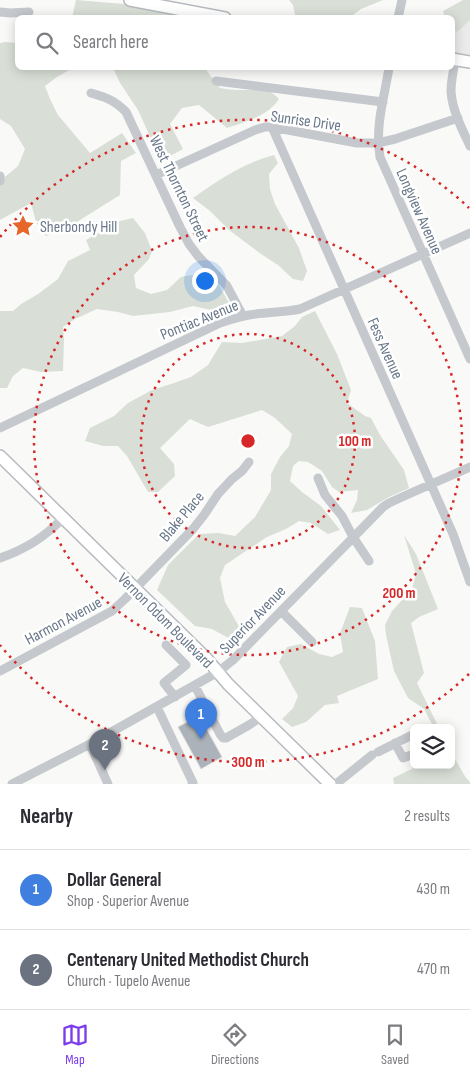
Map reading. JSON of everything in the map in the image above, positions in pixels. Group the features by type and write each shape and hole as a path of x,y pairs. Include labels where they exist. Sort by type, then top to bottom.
{"main road":[{"path":"130,0 210,15"},
{"path":"455,59 470,62"},
{"name":"Vernon Odom Boulevard","path":"0,456 206,658 228,684 330,784"}],"street":[{"path":"399,15 402,0"},
{"path":"0,12 29,12"},
{"name":"Longview Avenue","path":"389,70 378,130 380,157 470,359"},
{"path":"453,70 451,92 453,106 470,146"},
{"path":"216,81 383,102"},
{"name":"West Thornton Street","path":"91,93 118,103 126,112 189,244 227,286 243,316"},
{"name":"Sunrise Drive","path":"156,175 265,127 357,143 378,143 458,118"},
{"name":"Fess Avenue","path":"272,127 453,534 470,582"},
{"path":"0,176 0,181"},
{"name":"Pontiac Avenue","path":"0,428 220,323 243,316 300,309 470,233"},
{"name":"Blake Place","path":"135,589 193,529 218,494 249,462"},
{"name":"Superior Avenue","path":"12,784 90,744 218,672 233,660 353,537 389,503 470,467"},
{"path":"318,478 325,495 342,516 368,561"},
{"path":"0,558 37,540 48,533 63,518"},
{"name":"Harmon Avenue","path":"0,671 112,611 135,589"},
{"path":"281,611 312,642"},
{"path":"166,645 186,665 164,683 175,697"},
{"path":"195,686 223,738 261,717"},
{"path":"157,707 194,783 192,784"},
{"path":"336,784 375,753 410,736"},
{"path":"395,743 404,758 410,756"},
{"path":"90,744 108,784"}],"shaded area":[{"path":"76,0 124,4 176,15 73,15"},
{"path":"289,0 383,0 361,9 353,15 295,15 293,5"},
{"path":"463,0 470,0 470,20 457,32 455,30 455,15 444,15 443,11"},
{"path":"455,18 470,18 470,62 455,59"},
{"path":"0,43 15,43 15,70 69,70 45,86 58,115 90,153 122,133 136,153 121,161 120,195 72,225 46,236 36,222 31,203 0,220 0,181 18,166 25,149 11,126 0,119"},
{"path":"114,70 207,70 220,88 266,91 279,99 269,110 262,114 227,128 199,105 182,108 170,124 183,149 161,161 138,110 120,83"},
{"path":"274,155 278,163 269,174 270,189 275,204 299,248 307,271 303,281 293,279 278,265 229,230 210,211 193,198 232,173 263,158"},
{"path":"133,218 145,233 152,251 149,259 134,275 136,288 151,294 167,290 181,277 198,274 219,285 229,303 215,311 193,306 170,312 133,316 97,309 63,327 63,371 41,372 23,368 13,376 7,388 0,388 0,311 13,311 58,279 68,261 90,250 86,240 120,221"},
{"path":"315,311 337,354 351,390 347,403 371,418 380,435 404,470 409,488 367,510 351,513 357,500 358,490 339,492 332,487 322,471 308,462 299,461 293,466 290,481 321,506 340,530 328,534 311,523 299,521 267,537 225,565 220,578 225,602 240,628 232,640 212,629 195,626 157,590 168,565 199,534 219,533 235,536 255,517 271,490 271,474 280,457 289,446 292,434 275,418 262,410 208,427 190,419 160,448 174,464 175,476 158,492 148,492 127,456 118,446 103,446 85,441 90,428 114,416 128,403 152,390 191,377 208,365 222,342 242,343 282,336 295,326 302,317"},
{"path":"404,535 416,554 438,609 419,617 411,623 424,673 417,683 437,724 432,724 424,709 408,698 394,671 386,635 385,625 392,611 412,589 416,574"},
{"path":"350,607 362,608 375,641 378,679 337,696 339,703 325,705 306,722 292,727 282,719 293,708 298,696 279,662 287,647 301,644 319,654 332,657 343,652 340,633"},
{"path":"455,759 470,784 394,784 393,778 412,769 455,769"}],"building":[{"path":"201,713 204,718 201,719 222,757 201,769 178,727"}],"place":[{"name":"Sherbondy Hill","path":"23,226"},
{"name":"Dollar General","path":"201,739"},
{"name":"Centenary United Methodist Church","path":"105,770"}]}
